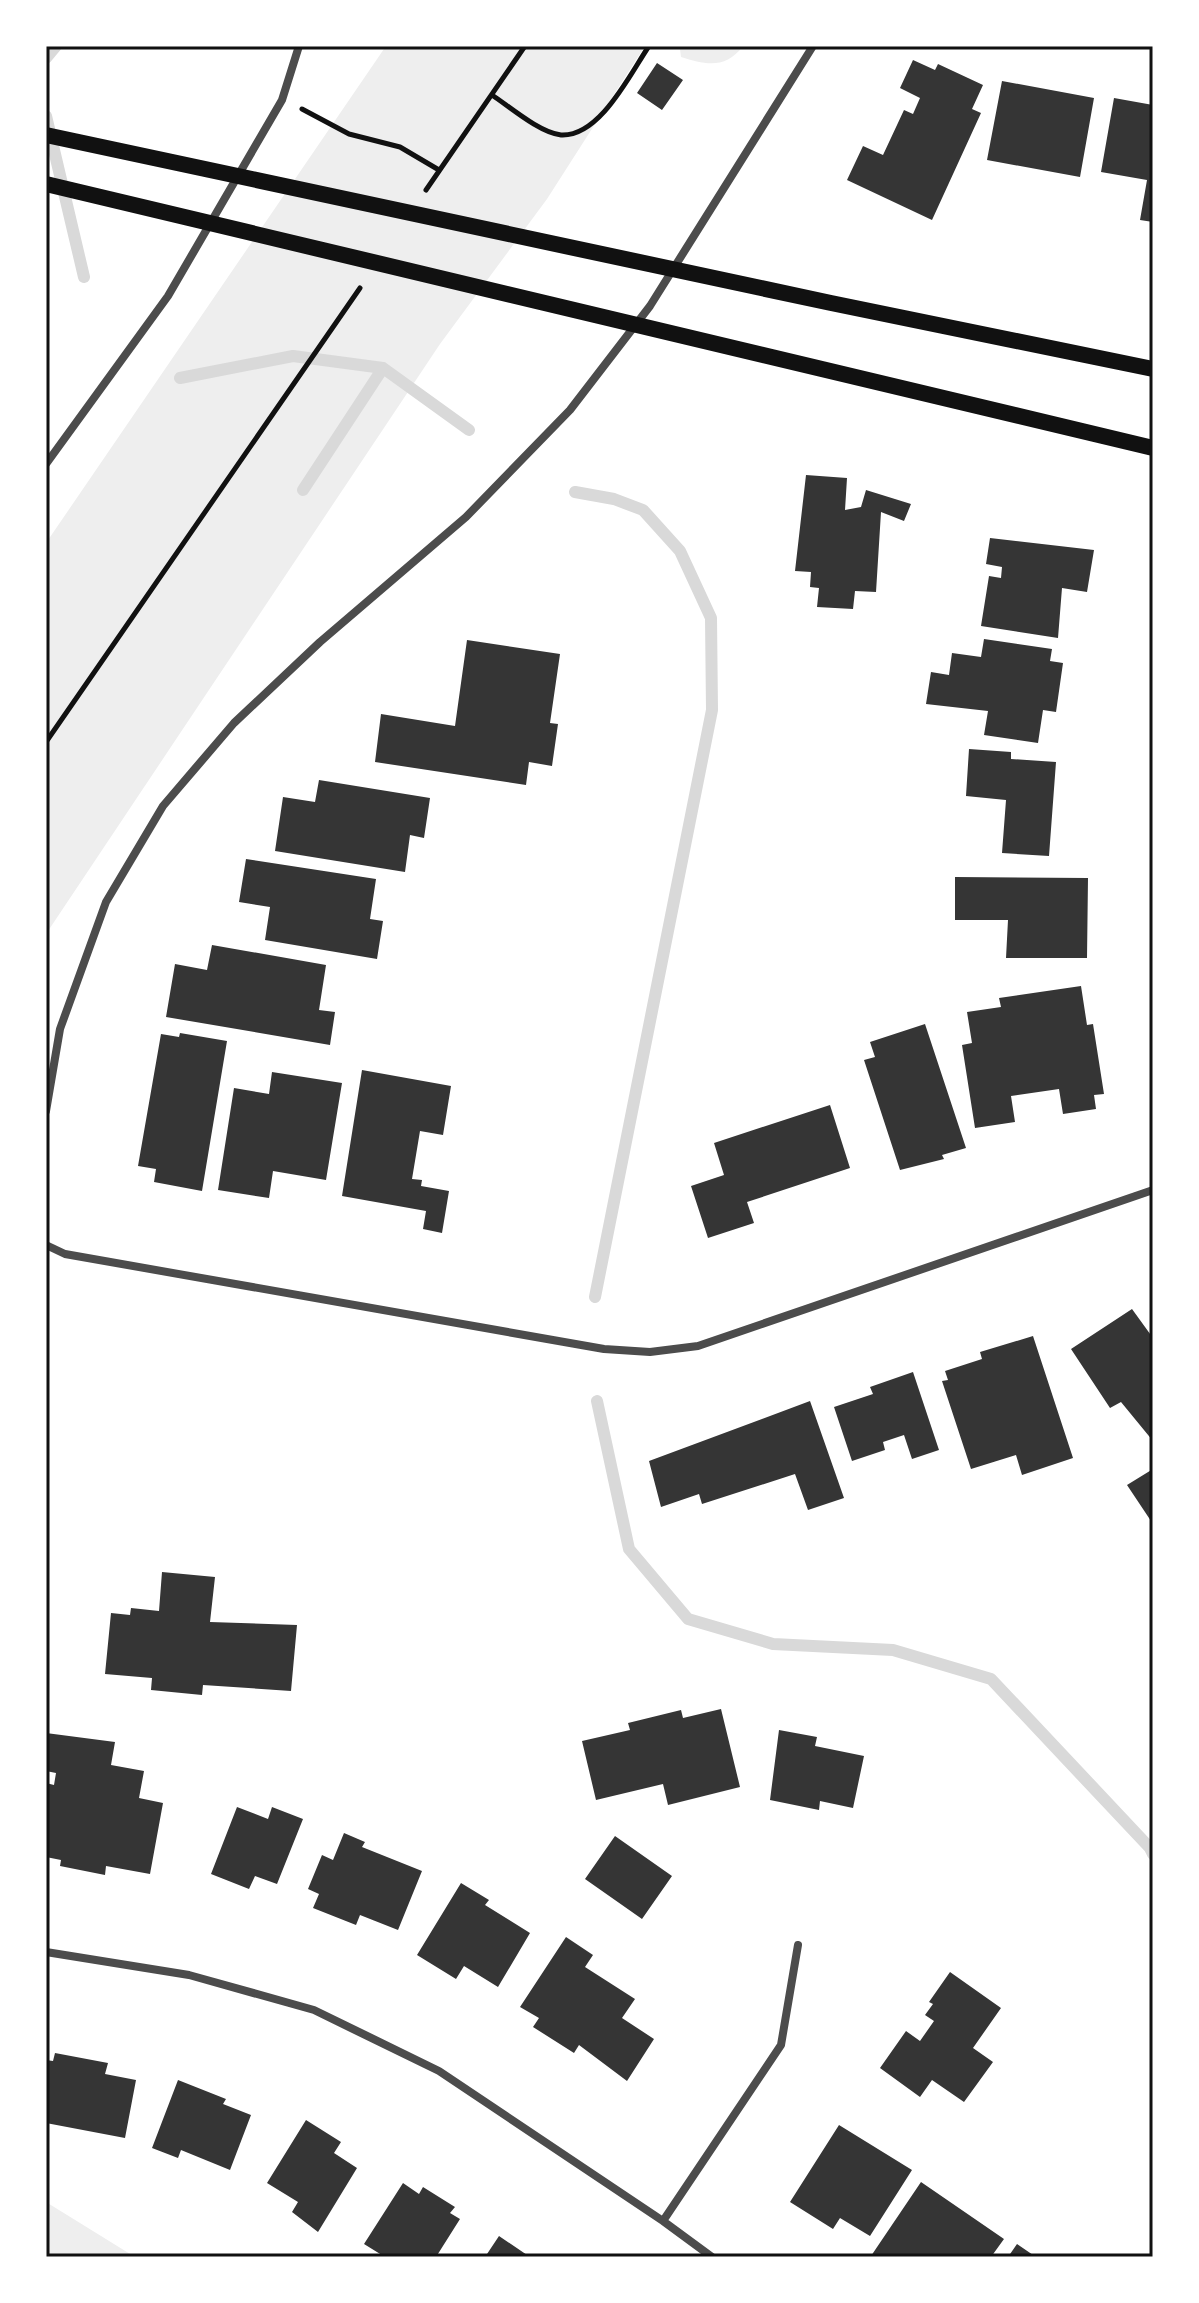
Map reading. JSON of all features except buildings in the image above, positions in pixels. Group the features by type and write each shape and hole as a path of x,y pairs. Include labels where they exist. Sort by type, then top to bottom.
{"main road":[{"path":"46,135 1153,369"},
{"path":"46,184 1153,448"}],"street":[{"path":"46,464 168,296 282,100 299,46"},
{"path":"46,1111 60,1029 106,902 163,806 234,723 320,642 466,517 570,410 650,306 813,46"},
{"path":"46,1245 65,1254 372,1309 604,1349 650,1352 698,1346 1153,1190"},
{"path":"663,2221 781,2045 798,1945"},
{"path":"46,1952 189,1975 314,2010 439,2071 712,2257"}],"path":[{"path":"422,196 525,46"},
{"path":"492,95 542,128 561,135 583,131 603,114 649,46"},
{"path":"282,100 349,134 400,147 439,170"},
{"path":"46,742 361,287"}],"shaded area":[{"path":"386,46 645,46 547,199 440,344 46,934 46,543"},
{"path":"684,46 743,46 730,59 715,63 681,57 680,49"},
{"path":"46,2202 135,2257 55,2257 46,2252"}],"waterway":[{"path":"46,58 56,46"},
{"path":"46,116 84,277"},
{"path":"180,378 293,356 383,368 469,430"},
{"path":"303,490 383,368"},
{"path":"575,492 614,499 643,510 680,551 711,618 712,710 595,1297"},
{"path":"597,1401 629,1549 688,1619 773,1644 893,1650 991,1679 1153,1854"}]}
